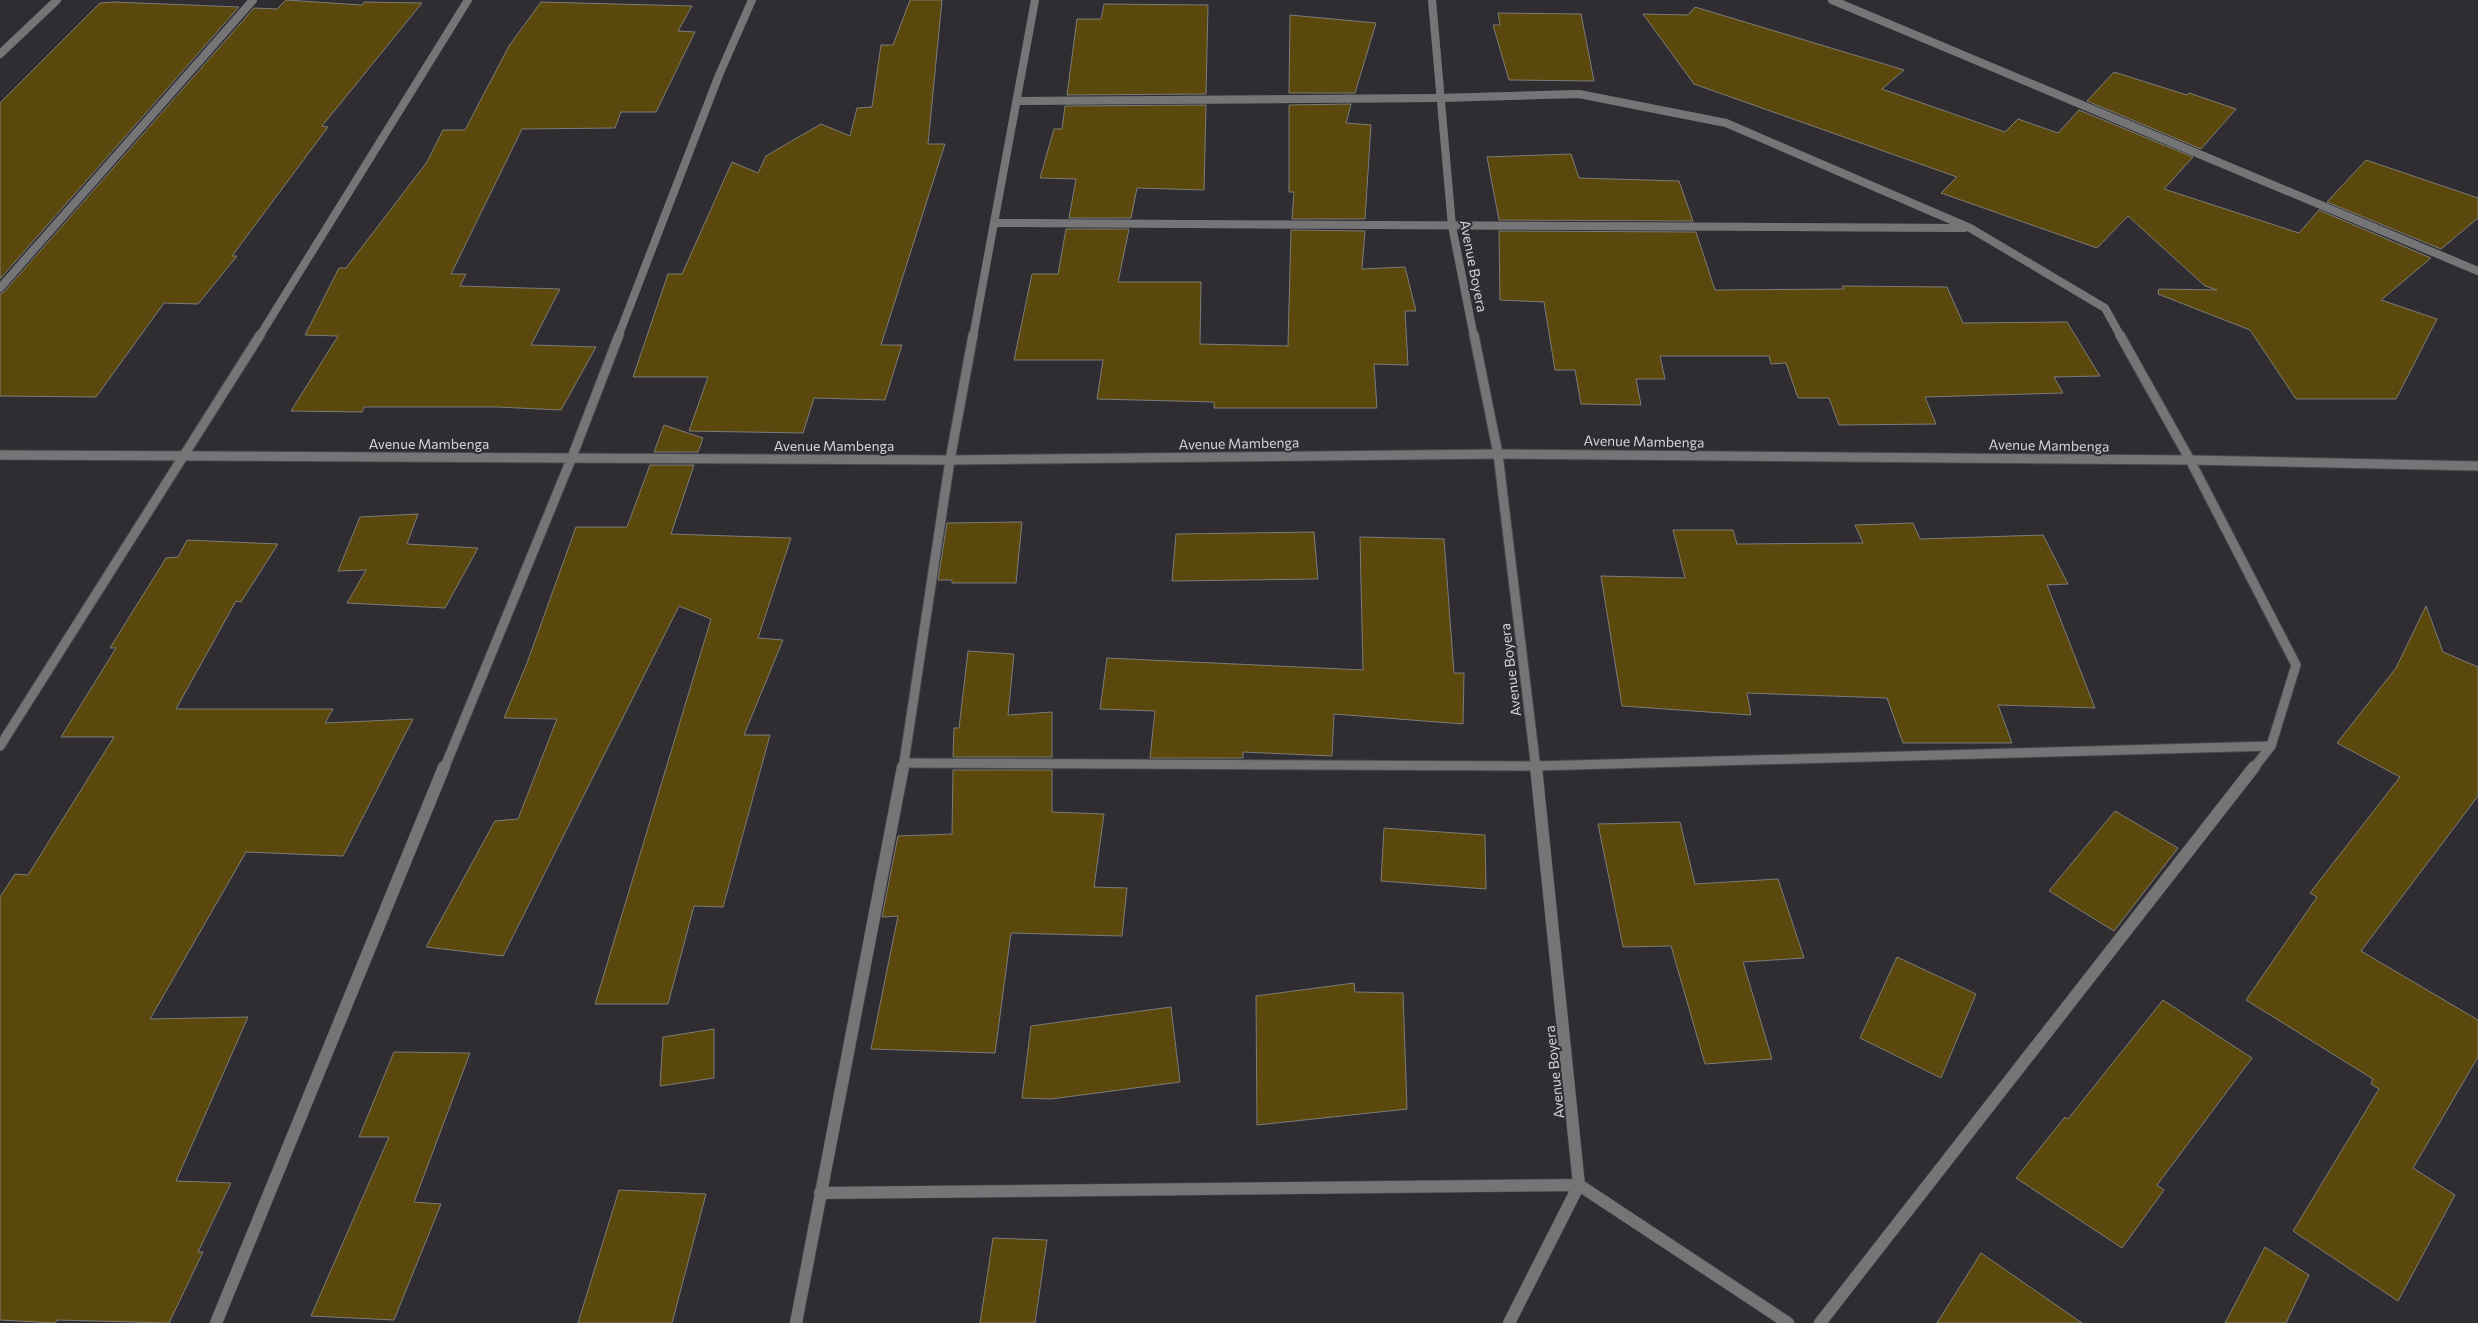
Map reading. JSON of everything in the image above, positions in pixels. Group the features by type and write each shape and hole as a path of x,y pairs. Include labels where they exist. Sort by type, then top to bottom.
{"street":[{"path":"0,54 57,0"},
{"path":"0,288 253,0"},
{"path":"0,746 181,457 370,161 468,0"},
{"path":"216,1323 572,457 720,75 752,0"},
{"path":"796,1323 904,763 950,460 1035,0"},
{"name":"Avenue Boyera","path":"1432,0 1452,226 1498,454 1536,766 1579,1185"},
{"path":"1832,0 2478,271"},
{"path":"1017,101 1441,98 1579,94 1726,123 1970,228 2105,308 2190,460 2296,665 2270,746 1820,1323"},
{"path":"994,223 1970,228"},
{"name":"Avenue Mambenga","path":"0,455 950,460 1498,454 2190,460 2478,466"},
{"path":"904,763 1536,766 2270,746"},
{"path":"820,1193 1579,1185 1788,1323"},
{"path":"1509,1323 1579,1185"}],"building":[{"path":"286,0 362,5 364,2 422,3 322,126 328,127 232,256 237,256 198,304 164,303 96,397 0,396 0,294 4,292 254,8 277,9"},
{"path":"910,0 942,0 928,144 945,144 881,345 902,345 885,400 814,398 803,433 689,431 708,377 633,377 668,274 682,274 732,162 758,173 766,156 821,124 850,136 857,108 872,107 881,45 893,45"},
{"path":"541,2 692,6 678,31 695,32 656,112 621,112 615,128 522,129 451,274 466,274 460,286 560,289 531,345 596,347 561,410 497,407 364,407 362,412 291,411 338,336 305,335 339,268 346,268 427,162 443,130 465,130 509,46"},
{"path":"100,3 239,7 0,279 0,103"},
{"path":"1104,4 1208,5 1206,94 1067,95 1077,19 1101,19"},
{"path":"1695,7 1904,70 1882,89 2005,132 2018,119 2058,133 2079,110 2193,157 2164,189 2299,233 2319,210 2431,258 2381,300 2437,319 2396,399 2296,399 2250,330 2158,294 2159,289 2217,290 2205,286 2128,216 2097,248 1941,193 1957,177 1694,84 1643,14 1688,15"},
{"path":"1498,13 1581,14 1594,81 1509,80 1493,25 1500,25"},
{"path":"1290,15 1376,23 1355,93 1289,93"},
{"path":"2114,72 2187,95 2189,93 2236,109 2201,149 2087,101"},
{"path":"1351,104 1346,123 1371,125 1365,219 1292,219 1294,192 1289,192 1289,105"},
{"path":"1206,105 1204,190 1137,188 1131,218 1069,218 1076,179 1040,178 1054,129 1062,129 1065,106"},
{"path":"1571,154 1579,178 1679,181 1693,221 1499,220 1487,157"},
{"path":"2366,160 2478,198 2478,218 2441,249 2327,202"},
{"path":"1066,229 1129,229 1118,282 1201,282 1200,344 1288,346 1291,230 1365,231 1362,269 1405,267 1416,311 1405,311 1408,365 1374,364 1377,408 1214,408 1214,402 1097,399 1103,360 1014,360 1032,274 1058,274"},
{"path":"1499,231 1696,232 1715,290 1844,289 1842,286 1947,287 1963,323 2067,322 2100,376 2054,377 2063,393 1925,397 1936,424 1839,425 1829,398 1798,398 1786,363 1771,364 1769,356 1660,356 1665,379 1636,379 1641,405 1581,404 1575,370 1555,370 1544,302 1500,300"},
{"path":"664,425 703,438 698,452 654,452"},
{"path":"650,465 694,465 671,534 791,538 758,638 783,640 744,735 770,735 723,907 694,906 668,1004 595,1004 711,619 679,606 503,956 426,947 495,821 518,819 557,719 504,718 527,663 576,527 627,527"},
{"path":"418,514 407,544 478,548 445,608 347,603 366,570 338,571 360,517"},
{"path":"1022,522 1016,583 952,583 952,580 938,580 947,523"},
{"path":"1913,523 1920,539 2043,535 2068,584 2047,585 2095,708 1998,705 2012,743 1903,743 1887,698 1747,693 1751,715 1622,706 1601,576 1685,578 1673,530 1733,530 1737,544 1863,543 1855,525"},
{"path":"1314,532 1318,579 1172,581 1176,534"},
{"path":"1360,537 1444,539 1454,673 1464,673 1463,724 1334,714 1332,756 1243,752 1243,758 1150,758 1155,711 1100,709 1107,658 1363,670"},
{"path":"187,540 278,544 241,602 236,601 176,709 333,709 325,723 413,719 343,856 246,852 150,1019 248,1017 176,1181 231,1183 198,1252 203,1252 169,1323 57,1320 55,1323 0,1320 0,897 15,874 28,875 114,737 61,737 116,648 110,648 166,558 178,557"},
{"path":"2426,606 2443,652 2478,667 2478,796 2361,951 2478,1020 2478,1057 2413,1168 2455,1195 2398,1301 2293,1231 2379,1089 2371,1084 2373,1079 2246,1000 2317,897 2310,893 2400,777 2337,743 2396,668"},
{"path":"968,651 1014,654 1008,715 1052,712 1052,757 953,757 954,728 959,728"},
{"path":"953,770 1052,770 1052,812 1104,814 1094,887 1127,888 1122,936 1011,933 995,1053 871,1049 898,916 882,917 898,836 952,834"},
{"path":"2115,811 2178,848 2114,931 2049,891"},
{"path":"1680,822 1695,884 1778,879 1804,958 1743,962 1772,1059 1705,1064 1671,946 1623,947 1598,824"},
{"path":"1384,828 1485,835 1486,889 1381,881"},
{"path":"1897,957 1976,994 1941,1078 1860,1038"},
{"path":"1354,983 1355,992 1403,993 1407,1109 1257,1125 1256,996"},
{"path":"2163,1000 2252,1058 2157,1185 2164,1190 2122,1248 2016,1178 2065,1117 2068,1119"},
{"path":"1171,1007 1180,1082 1051,1099 1022,1098 1031,1026"},
{"path":"714,1029 714,1078 660,1086 663,1037"},
{"path":"394,1052 470,1053 414,1202 441,1204 394,1320 311,1316 389,1137 359,1137"},
{"path":"619,1190 706,1194 672,1323 578,1323"},
{"path":"993,1238 1047,1240 1035,1323 980,1323"},
{"path":"2265,1247 2309,1275 2286,1323 2225,1323"},
{"path":"1981,1253 2082,1323 1937,1323"}]}
